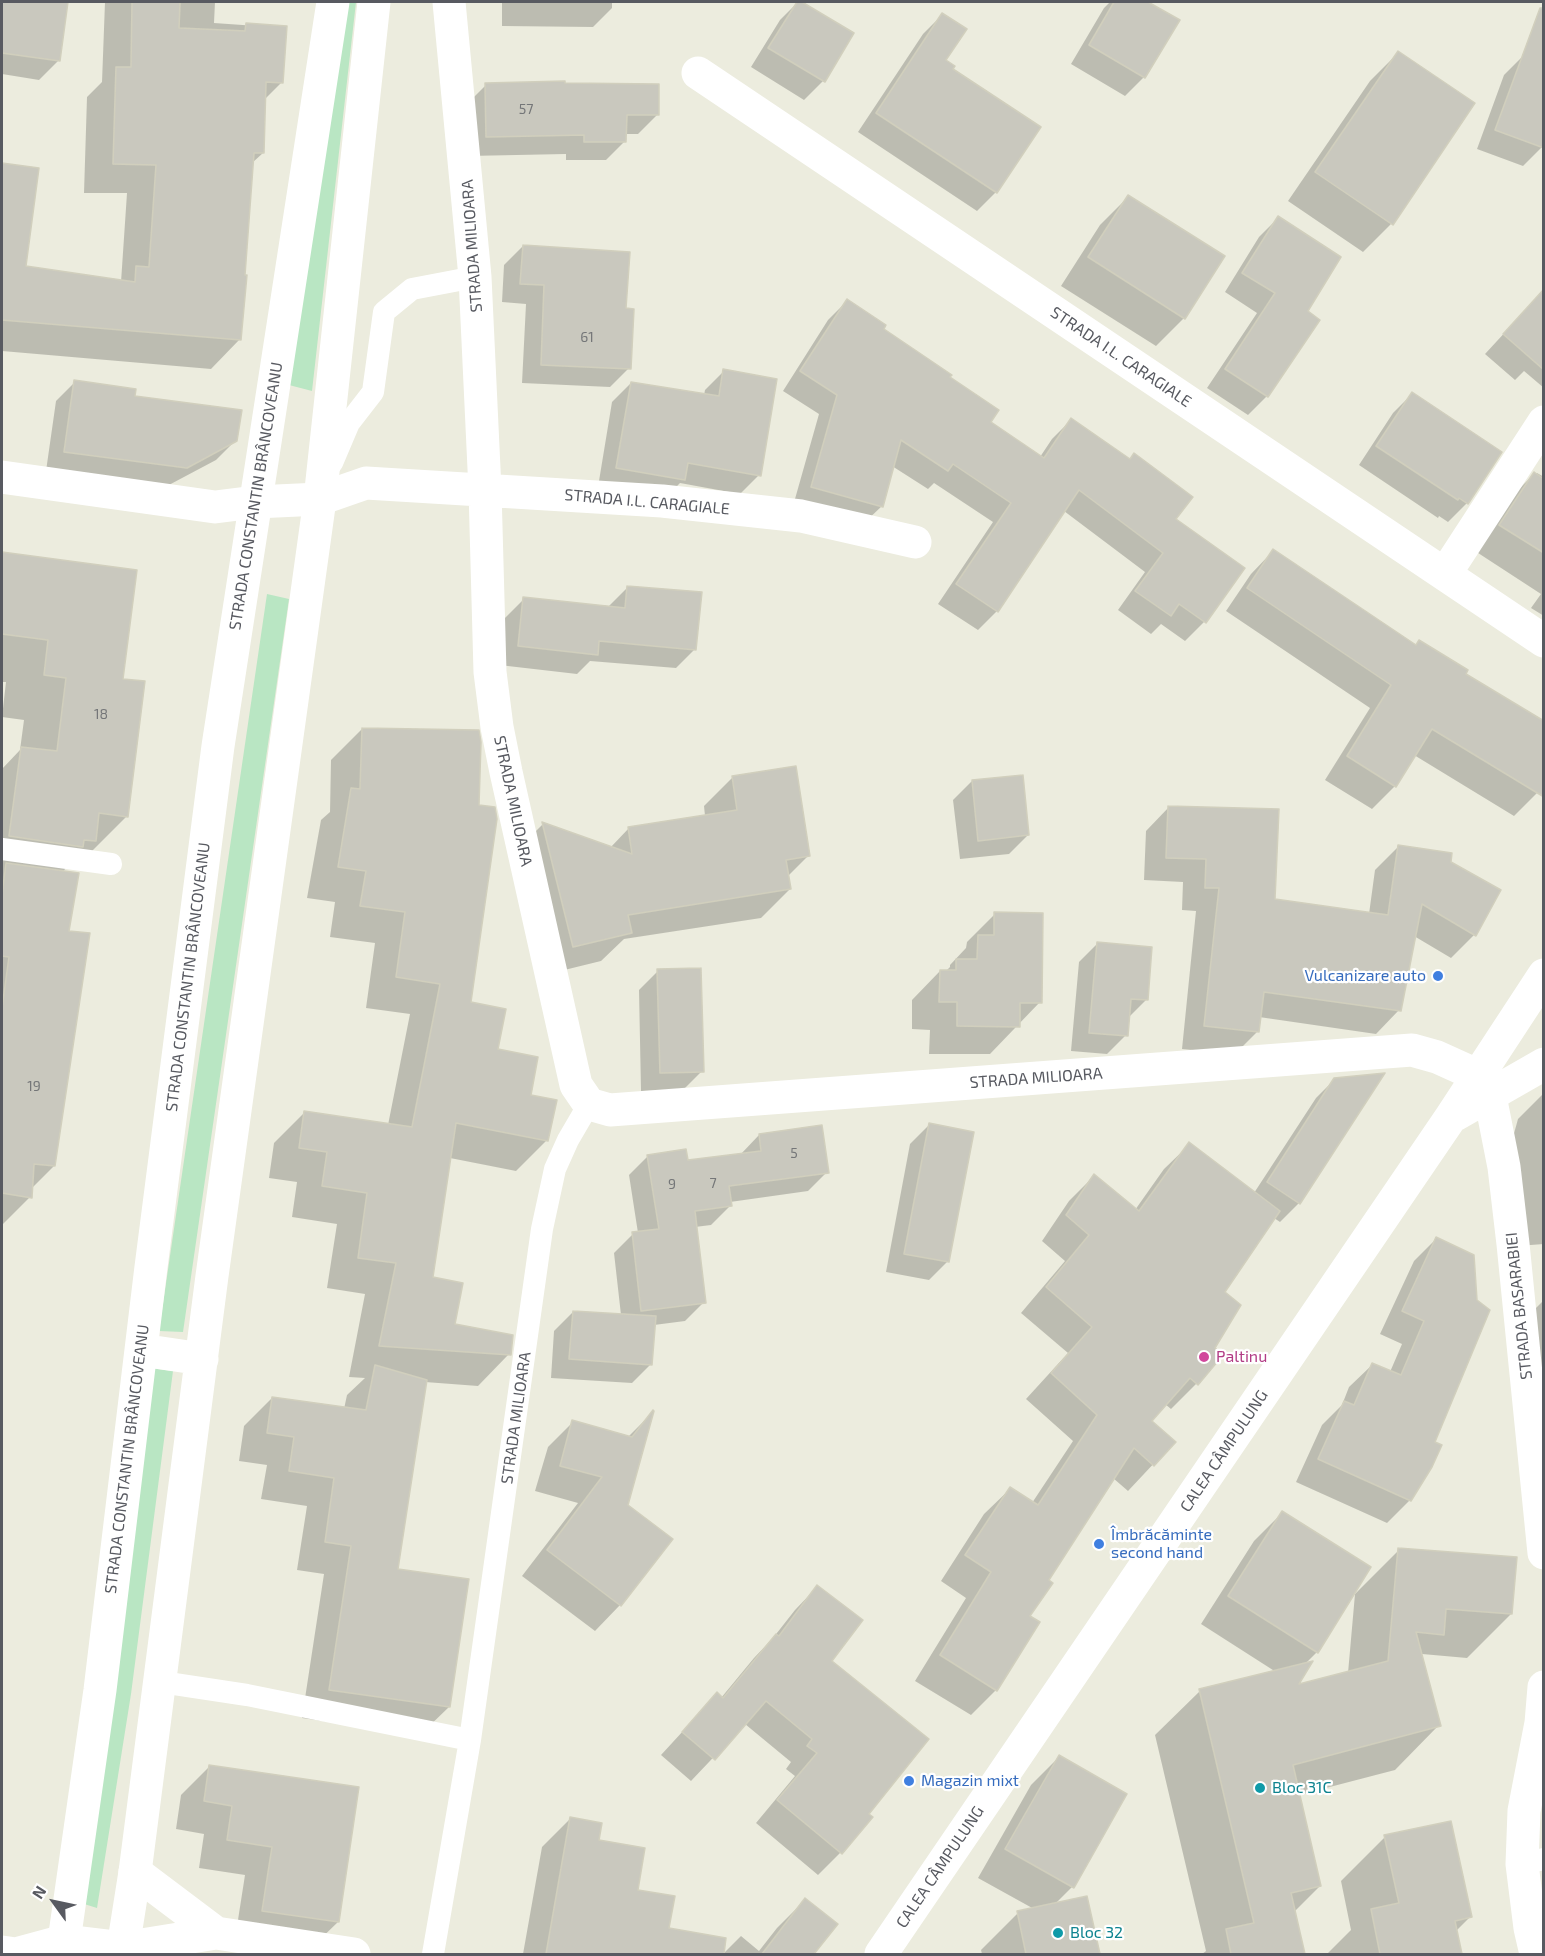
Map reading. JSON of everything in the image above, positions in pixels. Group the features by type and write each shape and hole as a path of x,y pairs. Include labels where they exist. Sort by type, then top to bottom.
{"street":[{"name":"STRADA CONSTANTIN BRÂNCOVEANU","path":"63,1948 100,1690 217,758 333,2"},
{"path":"122,1951 161,1682 202,1359 320,494 374,2"},
{"name":"STRADA MILIOARA","path":"448,2 476,277 490,672 497,727 576,1085 589,1104 610,1110 1412,1050 1437,1057 1485,1086"},
{"name":"STRADA I.L. CARAGIALE","path":"698,74 1544,641"},
{"path":"1445,574 1544,422"},
{"path":"2,477 215,507 320,494 366,483 485,490"},
{"name":"STRADA I.L. CARAGIALE","path":"485,490 662,501 801,516 915,542"},
{"name":"CALEA CÂMPULUNG","path":"880,1954 1451,1118 1485,1086 1544,975"},
{"path":"1485,1086 1544,1064"},
{"name":"STRADA BASARABIEI","path":"1485,1086 1504,1167 1511,1222 1544,1553"},
{"path":"141,1350 202,1359"},
{"path":"1536,1954 1530,1928 1533,1861 1524,1811 1541,1723 1544,1688"},
{"path":"135,1872 216,1933"},
{"path":"2,1952 16,1954 63,1948 122,1951 216,1933 354,1954"}],"lane":[{"path":"320,494 349,423 373,392 384,312 412,289 476,277"},
{"path":"2,849 111,864"},
{"name":"STRADA MILIOARA","path":"433,1954 470,1740 542,1229 555,1169 568,1140 589,1104"},
{"path":"161,1682 247,1695 470,1740"}],"green space":[{"path":"347,2 356,2 312,391 289,385"},
{"path":"267,594 289,599 183,1332 159,1331"},
{"path":"150,1368 173,1371 131,1694 97,1908 81,1903"}],"building":[{"path":"2,2 68,2 60,61 2,53"},
{"path":"132,2 180,2 179,28 245,31 246,23 287,26 283,83 266,82 264,153 254,153 241,340 2,320 2,163 39,168 26,266 135,282 136,266 149,267 156,165 113,164 116,67 131,67"},
{"path":"797,2 802,2 854,33 825,82 768,48"},
{"path":"1114,2 1148,2 1180,20 1145,78 1089,45"},
{"path":"1540,8 1544,8 1544,148 1495,130"},
{"path":"942,13 967,29 946,60 955,66 953,69 1041,127 997,193 876,113"},
{"path":"1398,51 1475,103 1393,225 1315,172"},
{"path":"565,81 565,83 659,84 659,115 627,115 626,142 584,142 584,135 486,137 485,83"},
{"path":"1128,195 1225,256 1185,319 1088,257"},
{"path":"1278,216 1341,257 1308,311 1320,320 1268,397 1225,369 1275,293 1242,273"},
{"path":"523,245 630,252 626,308 634,309 631,369 541,365 544,285 520,284"},
{"path":"1544,289 1544,370 1503,334"},
{"path":"847,299 886,325 884,329 999,410 991,422 1044,458 1071,418 1130,459 1134,453 1193,497 1176,519 1245,568 1206,623 1179,604 1171,616 1135,591 1163,553 1079,490 998,612 956,584 1011,503 953,464 948,471 901,440 883,507 811,487 837,395 800,371"},
{"path":"723,369 777,379 761,476 688,463 685,480 616,468 631,382 719,396"},
{"path":"74,380 136,389 135,396 242,410 237,441 187,468 64,452"},
{"path":"1412,392 1502,452 1468,504 1459,498 1458,500 1376,446"},
{"path":"1534,472 1544,479 1544,553 1499,525"},
{"path":"1273,549 1416,645 1419,640 1468,670 1466,674 1544,721 1544,797 1432,729 1396,787 1347,756 1391,685 1247,588"},
{"path":"2,552 137,570 123,679 145,681 128,817 99,813 96,841 84,840 83,847 9,836 21,747 57,751 66,678 44,675 48,640 2,634"},
{"path":"627,586 702,592 696,650 599,641 598,655 518,646 523,597 625,608"},
{"path":"362,728 479,730 481,742 479,805 495,807 497,819 471,1002 506,1009 498,1049 538,1057 531,1095 557,1100 548,1141 456,1123 433,1277 463,1283 455,1324 513,1335 511,1355 379,1346 396,1263 358,1258 367,1193 322,1186 327,1152 299,1148 304,1111 412,1127 440,984 396,977 405,912 360,906 366,871 338,867 351,788 360,789"},
{"path":"796,766 810,856 786,860 791,889 628,915 632,933 573,947 542,822 632,854 628,827 737,810 732,776"},
{"path":"1023,775 1029,835 978,841 972,780"},
{"path":"1168,806 1279,809 1275,899 1388,915 1398,845 1452,853 1451,862 1501,890 1476,936 1422,904 1401,1011 1264,992 1259,1032 1204,1026 1219,888 1205,888 1206,859 1166,858"},
{"path":"6,863 79,873 69,931 90,933 55,1166 34,1164 32,1198 2,1193 2,1008 9,957 2,956 2,895"},
{"path":"994,912 1043,913 1042,1003 1020,1003 1020,1027 957,1026 957,1002 939,1002 940,970 956,970 956,959 977,959 978,935 994,935"},
{"path":"1097,942 1152,947 1148,1000 1131,999 1128,1036 1089,1033"},
{"path":"701,968 704,1072 660,1073 657,969"},
{"path":"1385,1073 1300,1204 1267,1182 1334,1078"},
{"path":"929,1123 974,1132 949,1262 904,1254"},
{"path":"822,1125 829,1173 729,1186 732,1206 695,1211 706,1303 641,1311 632,1232 659,1229 647,1155 686,1149 688,1160 761,1151 759,1134"},
{"path":"1189,1142 1280,1211 1225,1292 1241,1305 1215,1348 1223,1355 1198,1385 1190,1378 1152,1421 1176,1442 1154,1466 1134,1448 1049,1580 1053,1583 1030,1616 1040,1622 997,1691 940,1655 991,1572 965,1555 1010,1487 1038,1505 1097,1415 1051,1373 1092,1327 1046,1287 1089,1235 1066,1215 1094,1174 1139,1211"},
{"path":"1436,1237 1474,1255 1477,1300 1490,1310 1435,1442 1442,1445 1432,1467 1411,1501 1318,1459 1344,1401 1354,1405 1372,1363 1401,1375 1424,1321 1402,1311"},
{"path":"573,1311 656,1316 652,1365 569,1359"},
{"path":"375,1365 427,1380 398,1569 469,1579 450,1707 329,1690 351,1546 325,1542 334,1478 289,1471 294,1437 267,1433 272,1397 366,1410"},
{"path":"653,1410 628,1505 673,1539 621,1606 547,1550 602,1477 560,1466 572,1420 632,1437"},
{"path":"1282,1511 1371,1567 1318,1653 1228,1596"},
{"path":"1398,1548 1517,1557 1512,1614 1446,1609 1444,1635 1416,1632 1441,1726 1293,1765 1321,1886 1291,1893 1305,1954 1231,1954 1226,1929 1254,1923 1199,1689 1313,1661 1299,1684 1388,1661"},
{"path":"817,1585 863,1620 832,1661 929,1739 869,1814 873,1817 842,1854 777,1800 817,1753 807,1746 812,1739 766,1701 715,1760 682,1732 717,1692 723,1698 776,1634 779,1636"},
{"path":"1059,1755 1127,1794 1074,1888 1005,1849"},
{"path":"209,1765 359,1787 339,1922 262,1911 272,1847 227,1840 232,1806 204,1801"},
{"path":"570,1817 602,1823 599,1840 645,1848 638,1890 675,1896 669,1928 726,1938 724,1954 546,1954"},
{"path":"1451,1821 1472,1917 1455,1921 1462,1954 1380,1954 1371,1909 1399,1903 1384,1835"},
{"name":"Bloc 32","path":"1087,1896 1100,1954 1026,1954 1017,1911"},
{"path":"805,1898 838,1924 814,1954 762,1954"}],"place":[{"name":"Vulcanizare auto","path":"1438,976"},
{"name":"Paltinu","path":"1204,1357"},
{"name":"Îmbrăcăminte second hand","path":"1099,1544"},
{"name":"Magazin mixt","path":"909,1781"},
{"name":"Bloc 31C","path":"1260,1788"},
{"name":"Bloc 32","path":"1058,1933"}]}
